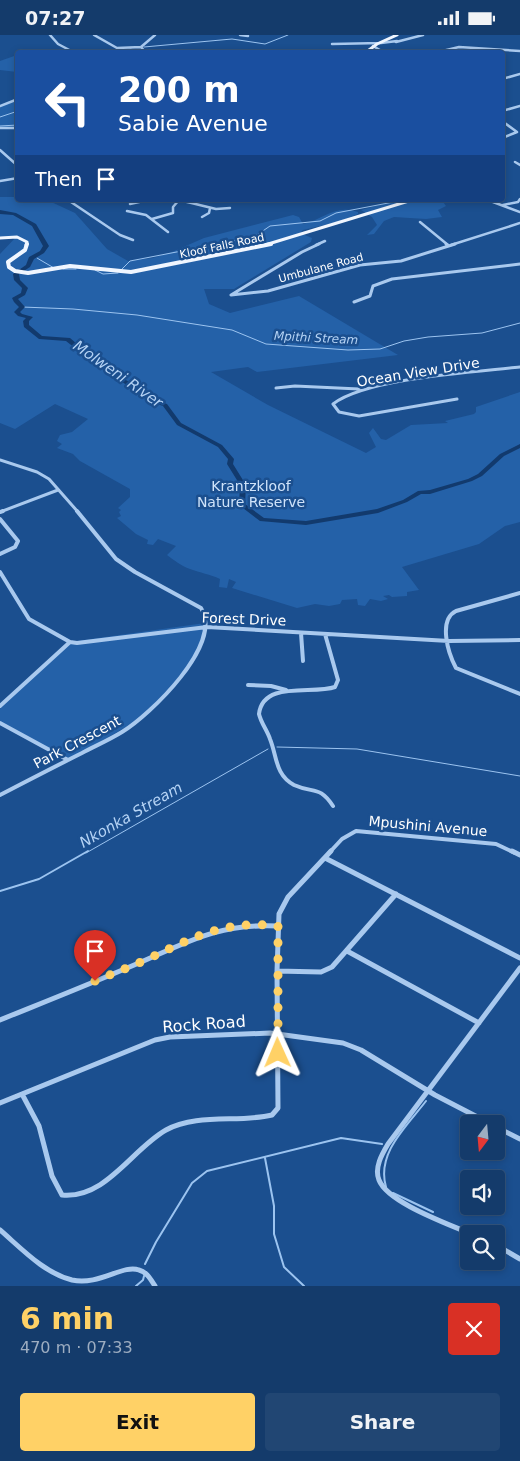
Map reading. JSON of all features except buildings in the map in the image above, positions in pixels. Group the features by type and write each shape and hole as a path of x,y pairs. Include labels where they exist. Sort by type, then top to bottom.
{"main road":[{"path":"369,50 397,35"},
{"name":"Kloof Falls Road","path":"0,238 17,237 27,242 24,250 8,262 9,267 18,272 32,273 56,268 84,266 118,272 131,272 184,263 280,242 406,202"}],"street":[{"path":"50,35 56,43 65,49"},
{"path":"94,35 116,48 141,47 155,35"},
{"path":"240,35 248,36"},
{"path":"332,44 364,42 379,46 423,35"},
{"path":"379,46 382,50"},
{"path":"446,50 458,47 504,50"},
{"path":"505,50 520,51"},
{"path":"505,78 520,74"},
{"path":"0,106 15,100"},
{"path":"505,110 520,106"},
{"path":"505,123 519,132"},
{"path":"0,128 15,128"},
{"path":"505,137 519,132"},
{"path":"0,151 15,164"},
{"path":"515,162 520,165"},
{"path":"0,181 15,179"},
{"path":"503,205 520,199"},
{"path":"71,202 120,235 133,240"},
{"path":"130,203 136,202"},
{"path":"152,219 173,213 173,207 177,202"},
{"path":"188,202 219,209 230,207"},
{"path":"493,202 520,212"},
{"path":"202,217 209,213 210,207"},
{"path":"127,211 140,211 152,219 158,227 168,232"},
{"path":"420,222 448,246"},
{"name":"Umbulane Road","path":"325,241 302,252 231,295 268,291 360,265 401,261 520,223"},
{"path":"354,302 370,296 373,286 392,279 520,263"},
{"name":"Ocean View Drive","path":"457,399 359,416 344,414 334,407 336,400 361,390 461,373 519,367"},
{"path":"276,388 295,386 361,390"},
{"path":"0,461 37,472 49,479 87,522 116,559 135,572 197,605 205,614 207,627"},
{"path":"0,512 58,490"},
{"path":"0,519 18,541 15,547 0,554"},
{"name":"Forest Drive","path":"0,573 29,619 44,629 70,641 84,643 207,627 449,641 520,640"},
{"path":"520,593 452,613 446,621 453,665 456,668 520,694"},
{"name":"Park Crescent","path":"0,795 123,732 160,700 199,652 207,627"},
{"path":"301,633 303,661"},
{"path":"248,685 271,686 288,690 323,690 335,687 338,679 337,673 325,634"},
{"path":"0,706 70,641"},
{"path":"288,690 271,696 262,705 260,711 261,723 272,745 275,763 284,778 306,790 325,794 333,806"},
{"path":"0,723 68,760"},
{"name":"Mpushini Avenue","path":"22,1094 38,1126 58,1192 64,1197 75,1197 111,1176 160,1134 173,1126 195,1122 251,1119 274,1114 278,1108 277,971 279,913 284,902 345,835 356,831 489,843 520,855"},
{"path":"325,858 520,958"},
{"path":"277,971 314,972 327,970 347,951 396,894"},
{"path":"0,1020 142,961 196,936 240,925 278,926"},
{"path":"347,951 479,1023"},
{"path":"460,1229 397,1200 387,1193 379,1181 378,1169 385,1148 520,968"},
{"name":"Rock Road","path":"0,1103 155,1040 170,1037 277,1033 351,1046 474,1115"},
{"path":"505,1132 520,1139"},
{"path":"0,1230 34,1259 62,1277 77,1281 95,1282 135,1268 147,1273 155,1286"},
{"path":"505,1250 520,1259"}],"green space":[{"path":"15,56 15,72 0,70 0,61"},
{"path":"15,101 15,128 0,128 0,106"},
{"name":"Krantzkloof Nature Reserve","path":"0,197 15,197 15,202 51,202 75,213 107,249 128,261 153,258 204,238 293,215 299,217 303,224 336,211 350,210 358,212 358,214 338,222 303,230 300,233 312,238 311,242 234,289 204,289 209,304 230,313 299,296 398,355 257,372 248,367 211,372 268,405 366,453 376,447 369,433 373,428 381,439 386,440 411,425 448,423 445,421 474,414 476,407 520,392 520,522 505,526 479,544 402,567 419,590 407,592 407,596 383,596 388,599 381,601 370,599 365,606 358,605 357,599 342,600 340,604 329,606 315,604 297,608 232,588 236,582 229,579 227,588 219,587 220,579 187,568 167,555 176,546 158,539 153,545 147,544 148,540 136,534 117,518 121,516 119,512 121,510 118,508 130,497 130,489 80,461 73,454 57,448 62,444 57,441 60,435 72,432 88,419 55,404 15,429 0,423 0,254 17,236 0,237"},
{"path":"390,202 443,202 446,206 438,210 442,217 426,219 394,217 384,221 374,234 367,235 377,225 372,217 361,210"},
{"path":"205,623 201,648 162,698 138,720 69,760 0,723 0,708 70,642"}],"waterway":[{"path":"144,47 232,39 265,44 288,35"},
{"path":"125,50 131,49"},
{"path":"0,117 15,112"},
{"path":"0,126 15,125"},
{"path":"121,270 130,261 254,237 270,226 320,221 336,213 394,202"},
{"name":"Molweni River","path":"0,212 14,214 34,225 46,246 42,252 31,258 28,266 16,274 17,280 25,288 23,294 15,298 22,307 17,312 20,315 30,317 26,321 26,326 41,338 68,339 87,355 109,368 117,377 148,393 156,402 165,405 179,424 220,446 231,459 230,464 243,485 242,505 262,520 306,523 378,511 405,501 420,492 430,492 470,480 480,475 502,455 520,446"},
{"path":"37,258 54,268"},
{"path":"63,269 76,269"},
{"path":"95,270 103,274 118,273"},
{"name":"Mpithi Stream","path":"22,307 73,309 137,315 232,330 266,344 348,350 380,349 404,341 428,337 482,333 520,323"},
{"name":"Nkonka Stream","path":"277,747 357,749 520,776"},
{"name":"Nkonka Stream","path":"86,853 268,749"},
{"name":"Nkonka Stream","path":"0,891 39,879 88,851"},
{"path":"386,1187 384,1175 389,1151 402,1130 426,1101"},
{"path":"145,1264 156,1242 192,1183 207,1171 341,1138 382,1144"},
{"path":"265,1158 274,1206 274,1234 284,1267 304,1286"},
{"path":"393,1193 433,1212"},
{"path":"136,1286 143,1280 144,1276"}],"route":[{"path":"95,981 196,936 240,925 278,926 278,1053"}]}
